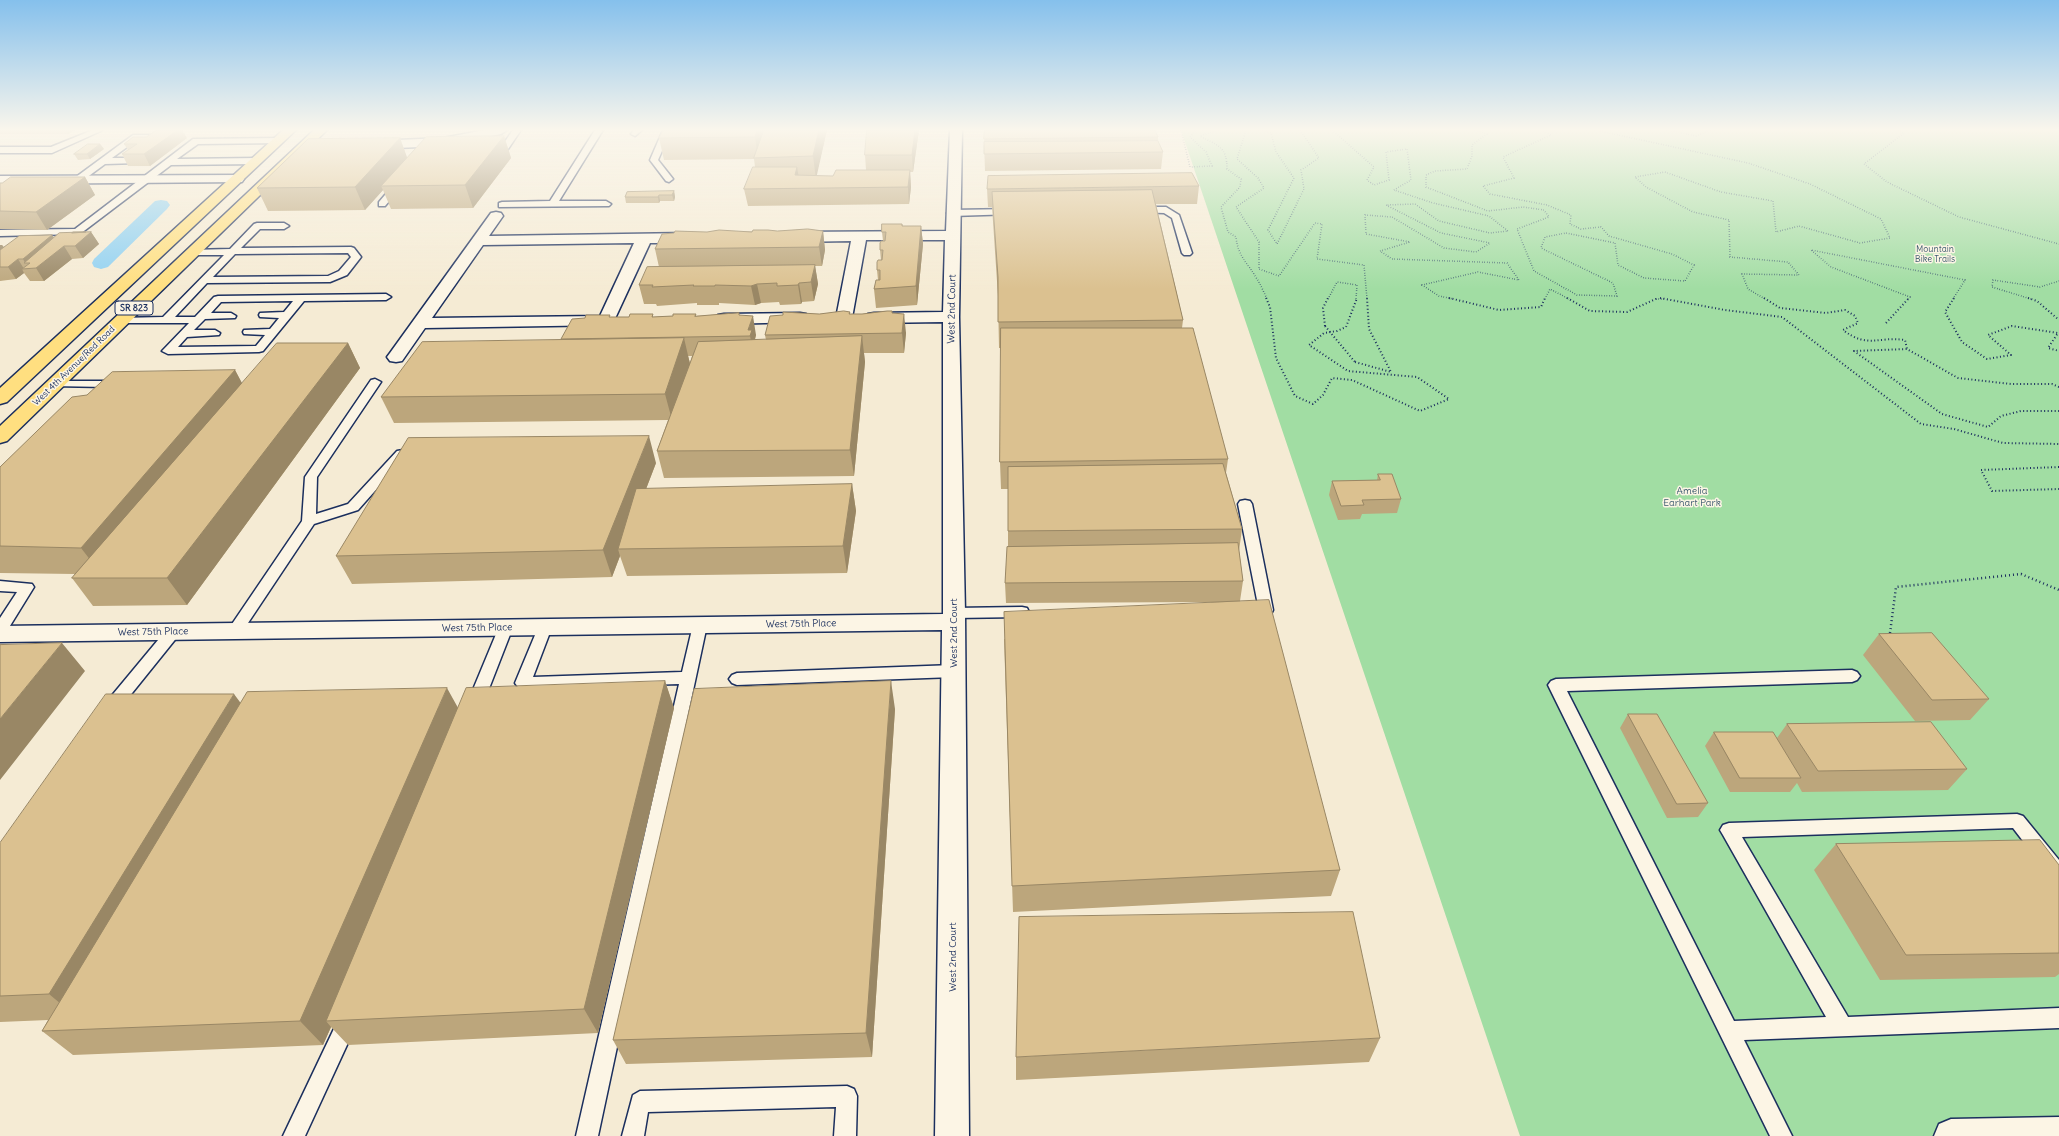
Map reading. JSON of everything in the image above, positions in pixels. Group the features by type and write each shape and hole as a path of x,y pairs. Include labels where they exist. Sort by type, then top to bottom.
{"main road":[{"name":"SR 823","path":"0,398 233,183"},
{"name":"West 4th Avenue/Red Road","path":"0,437 265,183"}],"street":[{"name":"West 2nd Court","path":"952,1136 954,618 951,317 953,183"},
{"path":"396,357 479,241 499,210"},
{"path":"779,237 953,235"},
{"path":"828,318 859,236"},
{"path":"420,323 614,321 644,238"},
{"path":"479,241 708,238"},
{"path":"709,320 951,317"},
{"name":"West 75th Place","path":"0,634 700,625 954,618"},
{"path":"1951,1136 2059,1134"}],"lane":[{"path":"0,233 77,232 143,183"},
{"path":"382,204 400,183"},
{"path":"553,204 566,183"},
{"path":"499,210 553,204 606,204"},
{"path":"1130,210 1166,210 1176,217 1187,253"},
{"path":"952,213 1023,212"},
{"path":"165,321 257,226 284,226"},
{"path":"193,252 351,250 356,256 343,274 330,279 204,280"},
{"path":"302,297 258,349 168,351 218,299 302,297 386,297"},
{"path":"264,316 287,315"},
{"path":"120,321 165,321 231,316"},
{"path":"248,332 273,332"},
{"path":"185,334 215,333"},
{"path":"235,631 308,521 311,477 375,382"},
{"path":"55,384 114,384 103,394"},
{"path":"308,521 353,507 401,454 424,453"},
{"path":"1243,610 1266,610 1245,504"},
{"path":"0,586 27,587 0,630"},
{"path":"954,618 1032,612"},
{"path":"587,1136 700,625"},
{"path":"468,722 506,627"},
{"path":"544,627 524,683 688,678"},
{"path":"100,721 173,632"},
{"path":"736,679 954,672"},
{"path":"1781,1136 1556,685 1852,676"},
{"path":"1842,1026 1730,830 2017,821 2059,874"},
{"path":"294,1136 342,1036 353,1006"},
{"path":"1729,1031 2059,1018"},
{"path":"633,1136 640,1102 848,1096 845,1136"}],"path":[{"path":"1240,183 1240,187 1221,207 1228,232 1236,237 1237,248 1247,266 1257,278 1270,307 1276,358 1295,396 1313,404 1323,395 1332,378 1352,380 1420,411 1449,399 1417,377 1348,371 1309,346 1324,333 1330,333 1337,332 1346,327 1357,297 1357,285 1337,282 1323,308 1325,326 1330,333 1355,362 1391,372 1369,329 1364,265 1317,259 1322,224 1315,223 1279,276 1259,269 1259,242 1236,207 1264,188 1261,183"},
{"path":"1291,183 1268,230 1278,244 1304,189 1303,183"},
{"path":"1406,183 1394,190 1433,204 1489,216 1508,231 1490,233 1439,221 1415,204 1386,205 1441,233 1490,243 1476,252 1444,248 1392,217 1365,215 1366,234 1410,242 1380,251 1392,259 1507,263 1519,280 1478,272 1422,285 1439,296 1499,310 1541,307 1550,289 1590,311 1627,312 1659,298 1725,310 1782,317 1921,424 1954,429 2003,443 2059,444"},
{"path":"1426,183 1426,187 1488,211 1523,207 1544,210 1549,217 1517,229 1534,271 1577,295 1617,296 1613,283 1541,248 1545,237 1566,233 1615,243 1618,265 1644,278 1685,281 1694,265 1672,254 1609,236 1601,228 1581,229 1570,224 1571,215 1547,205 1490,194 1483,186 1495,183"},
{"path":"1642,183 1646,187 1693,212 1729,220 1730,257 1788,262 1799,275 1742,274 1748,289 1780,308 1826,313 1845,310 1855,316 1858,323 1843,330 1857,339 1875,340 1895,337 1905,340 1907,349"},
{"path":"1696,183 1721,192 1773,201 1776,232 1800,226 1860,243 1890,238 1881,219 1807,183"},
{"path":"1889,183 1959,217 2059,244"},
{"path":"1886,323 1910,297 1831,267 1811,250 1965,280 1945,312 1962,342 1987,359 2011,355 1988,334 2012,326 2058,333 2048,348 2059,351"},
{"path":"2059,281 2040,287 1993,280 1992,287 2037,302 2059,320"},
{"path":"2059,387 2052,384 2011,384 1958,378 1907,349 1854,351 1942,414 1988,427 2001,416 2022,411 2059,412"},
{"path":"2059,467 1981,470 1992,491 2059,489"},
{"path":"1890,633 1896,587 2021,574 2059,590"}],"green space":[{"name":"Amelia Earhart Park","path":"1199,183 2059,183 2059,1136 1520,1136"}],"building":[{"path":"0,183 77,183 36,212 0,211"},
{"path":"262,183 359,183 355,187 257,188"},
{"path":"384,183 467,183 465,185 381,186"},
{"path":"746,183 908,183 908,187 744,189"},
{"path":"987,183 1197,183 1199,186 987,189"},
{"path":"1152,190 1183,320 998,322 998,277 992,192"},
{"path":"674,191 672,195 659,195 658,197 625,197 627,192"},
{"path":"882,224 921,226 916,286 874,289 876,280 880,280 880,270 877,270 877,262 878,260 882,260 883,250 880,250 880,243 881,241 885,241 886,232 882,232"},
{"path":"808,229 823,231 819,247 655,249 662,234 674,233 675,231 707,232 719,230 752,232 753,230 777,231"},
{"path":"91,232 75,246 64,246 36,268 22,269 30,263 24,263 59,233"},
{"path":"52,235 23,259 18,259 8,267 0,267 0,250 19,236"},
{"path":"815,265 811,282 799,283 798,285 777,286 777,283 757,284 751,286 693,286 694,285 652,287 653,285 639,285 647,267"},
{"path":"844,311 850,312 849,314 892,311 892,313 904,314 902,333 765,335 770,316 783,315 783,312 819,314"},
{"path":"739,313 739,315 753,316 748,330 752,330 750,336 561,339 572,319 585,318 586,315 629,317 630,314 653,314 652,317 673,316 673,314 696,314 695,316"},
{"path":"1001,328 1193,328 1228,459 1000,462"},
{"path":"862,336 850,450 657,451 698,342"},
{"path":"684,338 665,394 381,397 422,342"},
{"path":"277,343 348,343 167,578 72,578"},
{"path":"235,370 81,548 0,546 0,467 72,397 87,395 112,372"},
{"path":"649,436 603,550 336,556 408,438"},
{"path":"1223,464 1242,529 1008,531 1008,467"},
{"path":"1378,474 1392,474 1401,499 1362,500 1364,505 1341,506 1332,481 1380,480"},
{"path":"852,484 843,546 618,549 636,489"},
{"path":"1238,543 1243,581 1005,583 1007,547"},
{"path":"1269,600 1340,870 1012,886 1004,612"},
{"path":"1932,633 1989,699 1932,700 1879,634"},
{"path":"62,643 0,719 0,645"},
{"path":"665,681 584,1009 326,1021 466,688"},
{"path":"891,681 866,1033 613,1040 694,689"},
{"path":"447,688 300,1021 42,1031 247,692"},
{"path":"106,694 234,694 49,994 0,996 0,843"},
{"path":"1628,714 1657,714 1708,803 1677,804"},
{"path":"1931,722 1967,769 1818,771 1787,724"},
{"path":"1714,732 1773,732 1801,778 1740,778"},
{"path":"2040,840 2059,865 2059,953 1906,955 1836,844"},
{"path":"1353,912 1380,1038 1016,1057 1019,917"}],"waterway":[{"path":"101,263 161,205"}],"park label":[{"name":"Mountain Bike Trails","path":"1935,254"}]}
